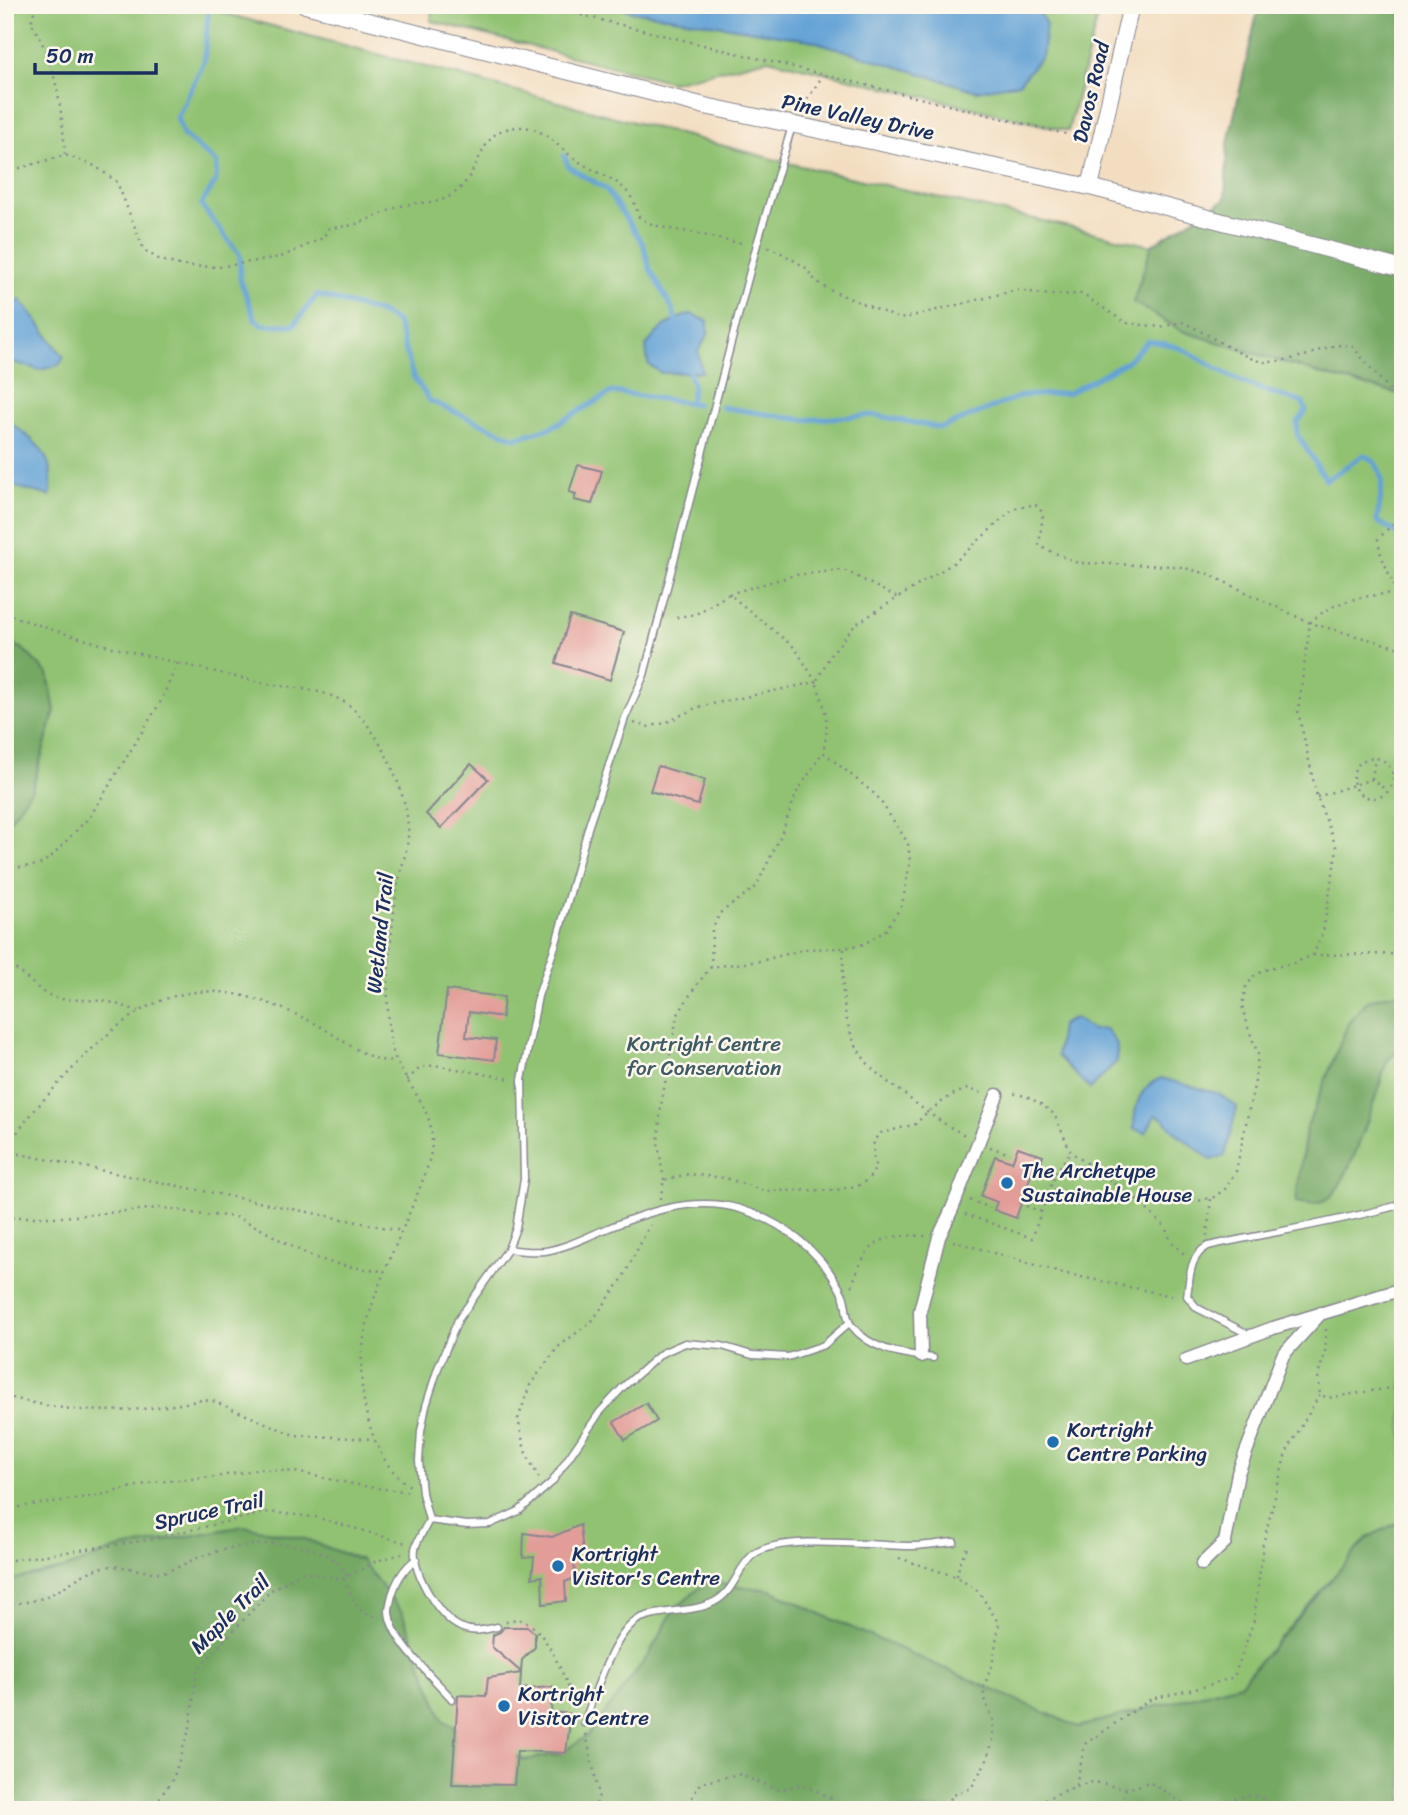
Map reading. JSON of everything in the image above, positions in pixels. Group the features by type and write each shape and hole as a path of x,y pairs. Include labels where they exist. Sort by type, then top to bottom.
{"street":[{"name":"Pine Valley Drive","path":"305,5 643,91 1090,187 1403,269"},
{"name":"Davos Road","path":"1090,187 1131,5"},
{"path":"927,1357 920,1311 939,1237 997,1094"},
{"path":"1186,1360 1327,1311 1403,1289"},
{"path":"1202,1564 1224,1542 1238,1473 1283,1356 1327,1311"}],"lane":[{"path":"497,1627 478,1632 460,1628 444,1615 422,1581 416,1547 429,1520 422,1493 419,1461 421,1431 438,1368 458,1320 508,1249 516,1228 524,1179 522,1080 547,965 556,943 589,825 625,718 644,675 757,244 793,125"},
{"path":"508,1249 548,1251 686,1203 739,1208 792,1233 821,1260 844,1296 849,1323 866,1339 888,1351 927,1357"},
{"path":"1252,1336 1197,1308 1187,1296 1193,1263 1200,1250 1282,1230 1327,1224 1403,1204"},
{"path":"429,1520 467,1525 489,1524 519,1511 544,1489 600,1412 623,1387 662,1353 685,1343 722,1346 752,1355 788,1357 824,1345 849,1323"},
{"path":"584,1723 609,1658 623,1634 639,1618 713,1603 726,1594 755,1553 783,1545 814,1542 917,1546 954,1542"},
{"path":"416,1559 407,1566 396,1582 388,1609 392,1626 399,1640 452,1699"}],"path":[{"path":"36,5 31,22 52,65 63,126 65,155"},
{"path":"540,5 1070,135"},
{"path":"793,125 823,75"},
{"path":"5,168 20,167 65,155 95,166 117,182 144,250 171,263 219,267 275,258 305,248 323,238 328,229 356,225 408,204 444,201 471,177 493,135 505,129 524,127 551,137 576,160 615,180 628,192 639,217 644,221 720,241 757,244 778,251 797,262 827,289 900,319 1017,290 1050,295 1082,294 1126,323 1161,327 1182,322 1266,362 1314,353 1328,346 1352,346 1403,406"},
{"path":"625,718 638,726 647,727 665,723 698,707 816,682 831,654 856,624 955,562 1013,509 1035,504 1043,513 1040,546 1078,563 1177,566 1208,574 1310,623 1403,649"},
{"path":"1397,593 1381,555 1378,539 1403,514"},
{"path":"659,619 696,614 729,594 795,575 844,570 898,598"},
{"path":"1313,955 1323,932 1337,849 1317,797 1298,710 1310,623 1324,609 1358,598 1403,592"},
{"path":"544,1489 525,1451 518,1419 530,1385 558,1347 592,1321 621,1281 656,1212 664,1180 658,1143 661,1106 677,1016 711,967 712,930 720,913 756,887 780,837 797,792 823,752 828,732 827,711 816,682 794,648 729,594"},
{"name":"Wetland Trail","path":"5,613 44,628 258,682 324,693 341,699 371,728 384,750 405,808 409,834 398,886 389,974 389,1030 395,1061 427,1112 432,1130 432,1144 418,1192 383,1271 362,1340 363,1400 379,1452 396,1476 422,1493"},
{"path":"5,869 39,865 51,857 91,815 161,701 178,662"},
{"path":"711,967 760,961 806,949 844,948 864,944 885,931 902,905 911,862 908,843 877,796 823,752"},
{"path":"1372,779 1375,758"},
{"path":"1375,758 1385,762 1392,773 1393,780 1388,792 1382,796 1369,798 1357,791 1353,785 1356,766 1367,759 1375,758"},
{"path":"1317,797 1372,779"},
{"path":"1372,779 1388,792"},
{"path":"844,948 843,992 846,1018 860,1054 871,1068 928,1112 978,1142 1010,1154"},
{"path":"1137,1200 1198,1201 1211,1198 1225,1189 1236,1171 1258,1054 1242,1005 1246,987 1254,976 1269,968 1291,964 1313,955 1403,954"},
{"path":"5,961 44,993 58,999 107,1001 138,1011"},
{"path":"395,1061 370,1055 274,1004 236,993 191,992 167,996 138,1011 88,1052 20,1126 5,1150 402,1231"},
{"path":"407,1080 420,1068 433,1065 522,1080"},
{"path":"664,1180 688,1174 726,1178 764,1191 836,1190 861,1185 873,1174 876,1165 873,1154 874,1140 881,1133 916,1124 951,1095 967,1089 997,1094 1012,1093 1041,1104 1054,1114 1071,1152 1137,1200 1165,1227 1171,1241 1193,1263"},
{"path":"952,1209 1032,1238 1063,1160 1071,1152"},
{"path":"1033,1188 1049,1194"},
{"path":"957,1196 990,1208"},
{"path":"1208,1246 1206,1230 1211,1198"},
{"path":"1026,1206 1042,1212"},
{"path":"5,1217 63,1217 160,1208 223,1215 253,1225 318,1259 383,1271"},
{"path":"850,1293 856,1273 869,1250 887,1237 939,1237 1067,1274 1180,1297 1187,1296"},
{"path":"1076,1784 1085,1744 1151,1699 1203,1688 1234,1677 1254,1620 1263,1544 1286,1453 1320,1394 1318,1375 1325,1354 1327,1311"},
{"path":"1320,1394 1327,1398 1403,1386"},
{"path":"5,1396 55,1409 99,1412 139,1411 202,1400 213,1401 294,1434 374,1439"},
{"path":"5,1509 96,1496 154,1482 260,1469 295,1472 368,1487 422,1493"},
{"name":"Spruce Trail","path":"5,1561 147,1540 269,1512 315,1517 416,1547"},
{"name":"Maple Trail","path":"5,1605 47,1597 80,1576 104,1567 134,1568 156,1574 178,1569 200,1557 242,1546 269,1543 290,1544 321,1553 335,1560 346,1578"},
{"path":"867,1544 914,1564 957,1577 979,1592 999,1624 992,1666 984,1686 984,1699 994,1721 988,1760 971,1788 951,1796 949,1810"},
{"path":"957,1577 960,1562 969,1544"},
{"path":"389,1614 376,1617 357,1609 346,1578 376,1561 416,1547"},
{"name":"Maple Trail","path":"154,1810 153,1807 173,1779 190,1727 197,1670 270,1591 302,1572 346,1578"},
{"path":"497,1627 512,1619 529,1623 542,1635 555,1658 584,1723 599,1795 596,1810"},
{"path":"685,1810 701,1783 738,1774 779,1790 802,1784 831,1798 834,1810"},
{"path":"1026,1810 1034,1803 1062,1793 1076,1784 1092,1782 1126,1789 1149,1782 1191,1808 1246,1794 1264,1798 1277,1810"},
{"path":"1118,1810 1126,1789"}],"green space":[{"name":"Kortright Centre for Conservation","path":"5,5 193,5 792,164 1403,303 1403,1810 5,1810"},
{"path":"432,5 1101,5 1068,131 768,59 672,82 431,21"},
{"path":"1259,5 1403,5 1403,395 1324,375 1182,331 1133,302 1152,245 1225,199 1228,143"},
{"path":"5,642 22,648 48,674 55,711 32,789 5,827"},
{"path":"1403,991 1403,1046 1388,1060 1346,1174 1328,1199 1312,1204 1296,1202 1306,1129 1349,1021 1368,1000"},
{"path":"1403,1520 1403,1810 5,1810 5,1581 64,1569 117,1549 244,1526 305,1539 361,1560 402,1612 443,1720 483,1744 525,1760 562,1753 587,1736 650,1653 673,1611 706,1582 771,1590 1078,1727 1240,1684 1368,1537"}],"water":[{"path":"611,5 1031,5 1039,11 1046,25 1042,56 1019,83 977,91 810,40 631,11"},
{"path":"20,300 64,357 59,365 40,370 9,361 5,363 5,303"},
{"path":"691,314 708,321 708,335 698,351 702,372 661,373 648,364 646,346 665,326"},
{"path":"5,418 41,449 50,468 50,496 5,484"},
{"path":"1075,1018 1092,1030 1106,1029 1117,1044 1117,1061 1090,1089 1057,1056 1061,1025"},
{"path":"1161,1078 1219,1094 1237,1107 1225,1156 1211,1160 1175,1132 1164,1119 1155,1115 1146,1133 1134,1129 1139,1098"}],"building":[{"path":"578,465 602,471 592,504 574,500 576,494 569,492"},
{"path":"570,616 624,632 610,680 556,663"},
{"path":"471,764 488,779 441,828 426,814"},
{"path":"658,766 705,780 698,805 650,791"},
{"path":"447,990 504,997 502,1017 469,1012 466,1037 496,1040 494,1060 439,1053"},
{"name":"The Archetype Sustainable House","path":"1018,1147 1043,1156 1038,1170 1033,1169 1016,1218 994,1210 997,1202 981,1196 995,1156 1012,1162"},
{"path":"646,1403 657,1421 625,1440 614,1422"},
{"path":"580,1525 583,1553 574,1556 575,1578 565,1582 566,1601 543,1604 542,1576 532,1578 534,1557 523,1558 524,1533 552,1537"},
{"path":"504,1627 527,1627 535,1633 535,1647 522,1660 521,1672 492,1647 493,1635"},
{"name":"Kortright Visitor Centre","path":"521,1673 520,1689 553,1687 551,1712 571,1714 566,1753 517,1751 514,1785 452,1784 458,1695 486,1696 488,1678"}],"waterway":[{"path":"205,5 208,14 204,62 177,118 183,135 217,163 216,181 201,205 240,255 240,279 255,319 262,325 294,325 317,295 381,313 397,322 413,376 430,401 515,438 550,428 612,392 697,404"},
{"path":"564,156 569,167 606,189 643,244 650,269 673,310 677,325"},
{"path":"721,407 804,420 873,415 941,428 1021,396 1068,393 1126,362 1148,341 1161,343 1183,350 1240,381 1303,403 1306,411 1297,423 1297,434 1326,480 1364,455 1378,467 1381,475 1377,521 1398,534 1403,532"},
{"path":"688,368 693,387 690,403"}],"place":[{"name":"The Archetype Sustainable House","path":"1007,1183"},
{"name":"Kortright Centre Parking","path":"1053,1442"},
{"name":"Kortright Visitor's Centre","path":"558,1566"},
{"name":"Kortright Visitor Centre","path":"504,1706"}]}
